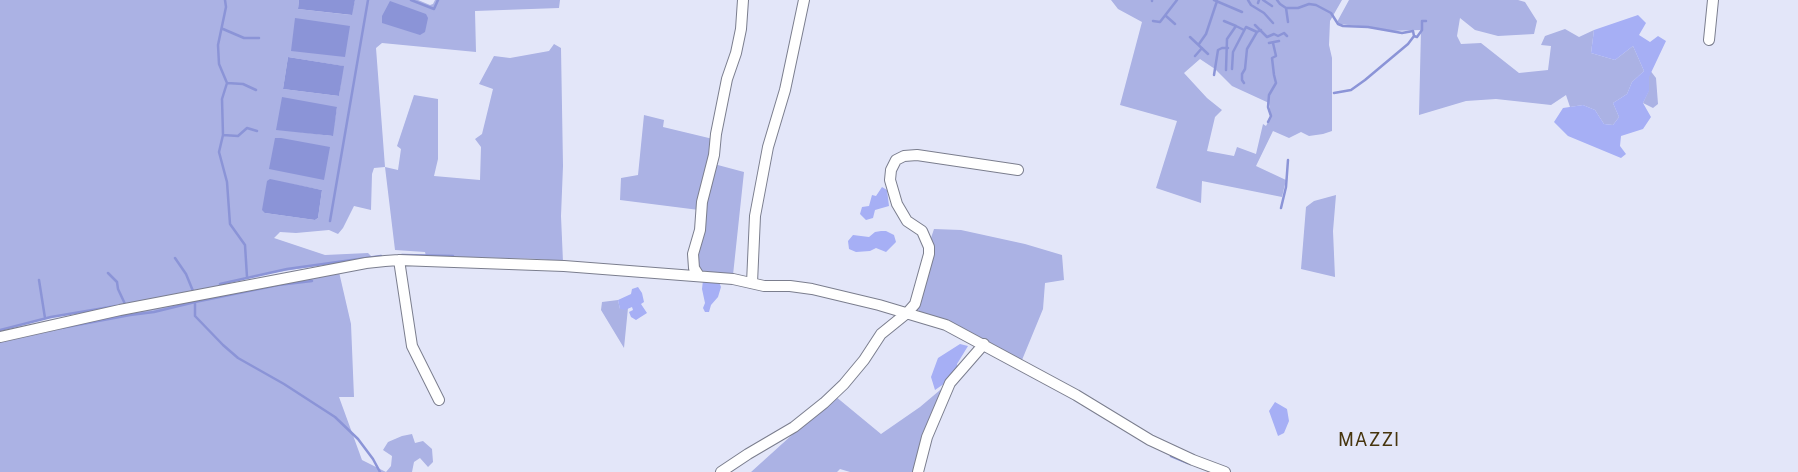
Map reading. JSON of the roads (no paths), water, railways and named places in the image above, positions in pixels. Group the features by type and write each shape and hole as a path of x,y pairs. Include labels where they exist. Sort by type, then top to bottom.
{"street":[{"path":"699,276 694,268 693,254 700,230 702,202 714,155 716,134 727,79 736,53 741,29 743,0"},
{"path":"752,284 755,216 768,147 785,90 804,0"},
{"path":"1709,40 1714,0"},
{"path":"721,472 794,427 824,403 844,384 864,360 881,334 915,304 929,254 929,247 922,231 907,221 897,204 890,180 891,170 896,160 904,156 917,155 1018,170"},
{"path":"399,260 412,346 439,400"},
{"path":"0,337 120,310 366,263 399,260 564,266 733,279 764,286 790,286 812,289 946,325 984,344 1150,440 1193,460 1225,472"},
{"path":"918,472 927,437 950,383 984,344"}],"waterway":[{"path":"225,0 226,7 218,45 219,64 227,83 222,99 223,135 219,152 227,182 230,224 245,245 247,277"},
{"path":"330,221 368,0"},
{"path":"411,0 434,9 438,0"},
{"path":"1153,21 1160,22 1177,0"},
{"path":"1214,0 1242,12"},
{"path":"1248,0 1251,5 1264,13 1273,23"},
{"path":"1263,0 1272,6"},
{"path":"1277,0 1286,8 1298,8 1309,4 1316,5 1331,13 1338,24 1343,26 1368,27 1402,33 1413,31 1414,36 1417,37 1422,30 1422,21 1426,21"},
{"path":"1199,44 1206,34 1217,1"},
{"path":"1286,8 1288,22"},
{"path":"1166,16 1175,24"},
{"path":"1224,21 1236,26"},
{"path":"1255,25 1267,37 1274,34 1278,36 1284,33 1287,36"},
{"path":"1226,70 1227,39 1236,26 1244,30"},
{"path":"1232,69 1233,52 1246,27 1257,32"},
{"path":"223,29 244,38 259,38"},
{"path":"1244,83 1242,74 1245,69 1247,49 1257,32 1261,30"},
{"path":"1334,93 1351,90 1408,44 1414,36"},
{"path":"1190,37 1208,54"},
{"path":"1269,43 1279,41"},
{"path":"1268,122 1271,116 1268,107 1269,95 1276,83 1272,58 1276,56 1273,43"},
{"path":"1195,56 1202,48"},
{"path":"1214,75 1218,50 1228,48"},
{"path":"227,83 243,84 256,90"},
{"path":"223,135 238,136 247,128 257,131"},
{"path":"1281,208 1286,187 1288,160"},
{"path":"402,255 453,256"},
{"path":"220,284 287,269 381,256"},
{"path":"175,258 186,274 193,291"},
{"path":"108,273 117,282 125,304"},
{"path":"39,280 45,318"},
{"path":"61,328 154,312 278,285 312,281"},
{"path":"195,302 195,316 223,345 238,358 284,384 335,417 358,439 380,472"},
{"path":"0,330 51,317 116,306"},
{"path":"1171,456 1188,463"}],"district":[{"name":"MAZZI","path":"1369,440"}]}
